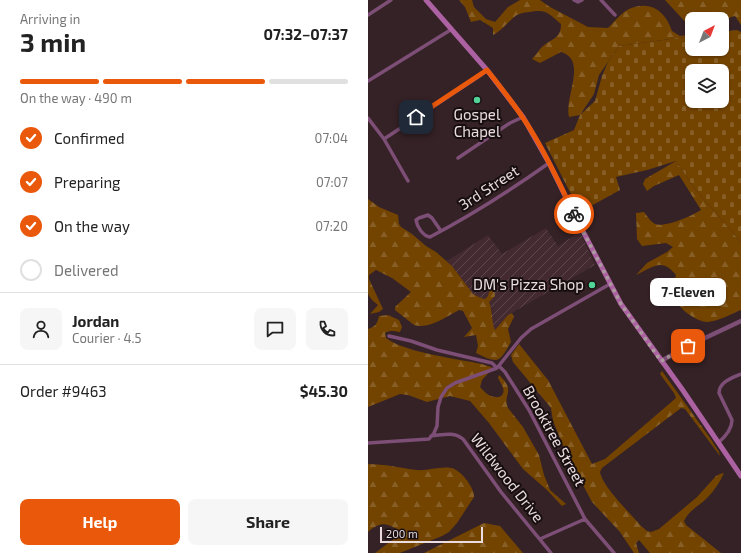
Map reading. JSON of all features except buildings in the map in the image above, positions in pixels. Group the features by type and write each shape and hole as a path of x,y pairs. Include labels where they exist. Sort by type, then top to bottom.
{"main road":[{"path":"426,0 487,70 523,117 549,163 623,308 741,476"}],"street":[{"path":"368,15 391,0"},
{"path":"574,0 578,2 582,0"},
{"path":"600,0 615,15"},
{"path":"368,81 452,29"},
{"path":"384,139 487,70"},
{"path":"458,158 523,117"},
{"path":"368,118 384,139 408,181"},
{"name":"3rd Street","path":"441,231 432,218 428,215 416,220 416,223 424,235 430,237 441,231 486,205 549,163"},
{"path":"431,436 437,426 438,407 441,397 447,388 455,383 498,367 521,338 531,329 610,284"},
{"path":"661,361 688,346 741,321"},
{"path":"389,336 411,340 436,350 492,363 498,367"},
{"name":"Brooktree Street","path":"498,367 505,372 529,410 585,519"},
{"path":"718,443 726,435 732,423 719,390 724,382 741,374"},
{"name":"Wildwood Drive","path":"368,443 457,434 463,439 501,492 551,553"},
{"path":"585,519 614,553"},
{"name":"Wildwood Drive","path":"540,539 585,519"}],"shaded area":[{"path":"546,228 558,246 580,232 595,265 508,315 495,330 492,323 492,310 489,302 490,288 488,296 485,299 473,294 447,261 488,235 502,254"}],"green space":[{"path":"459,0 472,0 474,7 486,19 495,22 508,7 520,0 540,0 588,27 608,28 620,15 629,9 644,6 656,9 665,18 672,31 680,36 685,35 685,37 619,46 599,75 594,94 580,115 569,117 568,109 574,71 573,63 569,56 561,52 540,63 532,59 542,47 558,35 561,29 561,24 547,13 540,11 525,12 517,15 500,31 493,35 493,28 480,20 471,22 465,7"},
{"path":"665,0 741,0 741,25 735,16 729,18 729,12 685,12 685,22"},
{"path":"737,30 741,32 741,242 695,189 676,161 647,170 616,177 620,190 580,212 545,143 574,130 580,115 595,101 602,76 608,62 619,46 685,37 685,56 729,56 729,31"},
{"path":"676,161 695,189 741,242 741,310 721,319 704,322 683,310 673,294 676,275 666,266 657,265 636,275 647,263 673,247 666,243 642,246 637,239 636,213 644,212 652,222 659,225 678,221 701,210 679,175 654,186 647,191 643,184 645,179"},
{"path":"368,199 379,207 398,215 399,224 401,227 436,252 452,266 473,294 485,299 488,296 490,288 494,287 495,296 489,302 495,330 508,315 512,313 514,317 508,329 511,342 501,358 498,360 489,359 476,353 478,346 476,335 464,337 472,328 463,311 459,310 426,326 414,325 395,310 395,307 411,292 392,278 376,270 369,275 369,279 383,309 379,312 370,314 378,305 368,294"},
{"path":"388,315 399,320 402,327 400,332 390,331 385,333 386,338 393,342 421,352 493,368 482,380 480,387 490,395 499,397 503,394 503,387 498,378 499,375 507,385 508,408 523,427 539,455 544,475 550,490 566,504 562,506 547,490 523,469 489,423 470,401 450,396 427,402 408,395 400,394 368,407 368,329 376,324 379,316"},
{"path":"519,344 548,380 592,464 605,459 676,398 660,374 662,371 710,438 720,456 685,409 681,408 602,468 600,472 606,485 618,500 641,526 647,531 651,532 659,529 697,497 716,476 724,473 712,492 704,501 691,511 684,521 686,525 721,553 650,553 639,540 636,543 639,553 634,553 620,532 592,502 566,453 553,421 551,408 513,362 511,355"},
{"path":"368,464 417,470 443,468 455,469 470,484 474,497 457,523 449,532 442,536 400,553 375,553 399,535 399,531 383,524 376,526 368,532"},
{"path":"484,523 500,526 523,553 424,553"}],"way so far":[{"path":"574,214 621,304 661,361 688,346"}],"place":[{"name":"Gospel Chapel","path":"477,100"},
{"name":"DM's Pizza Shop","path":"592,285"},
{"name":"7-Eleven","path":"688,346"}],"route":[{"path":"416,117 487,70 513,103 532,131 574,214"}]}
